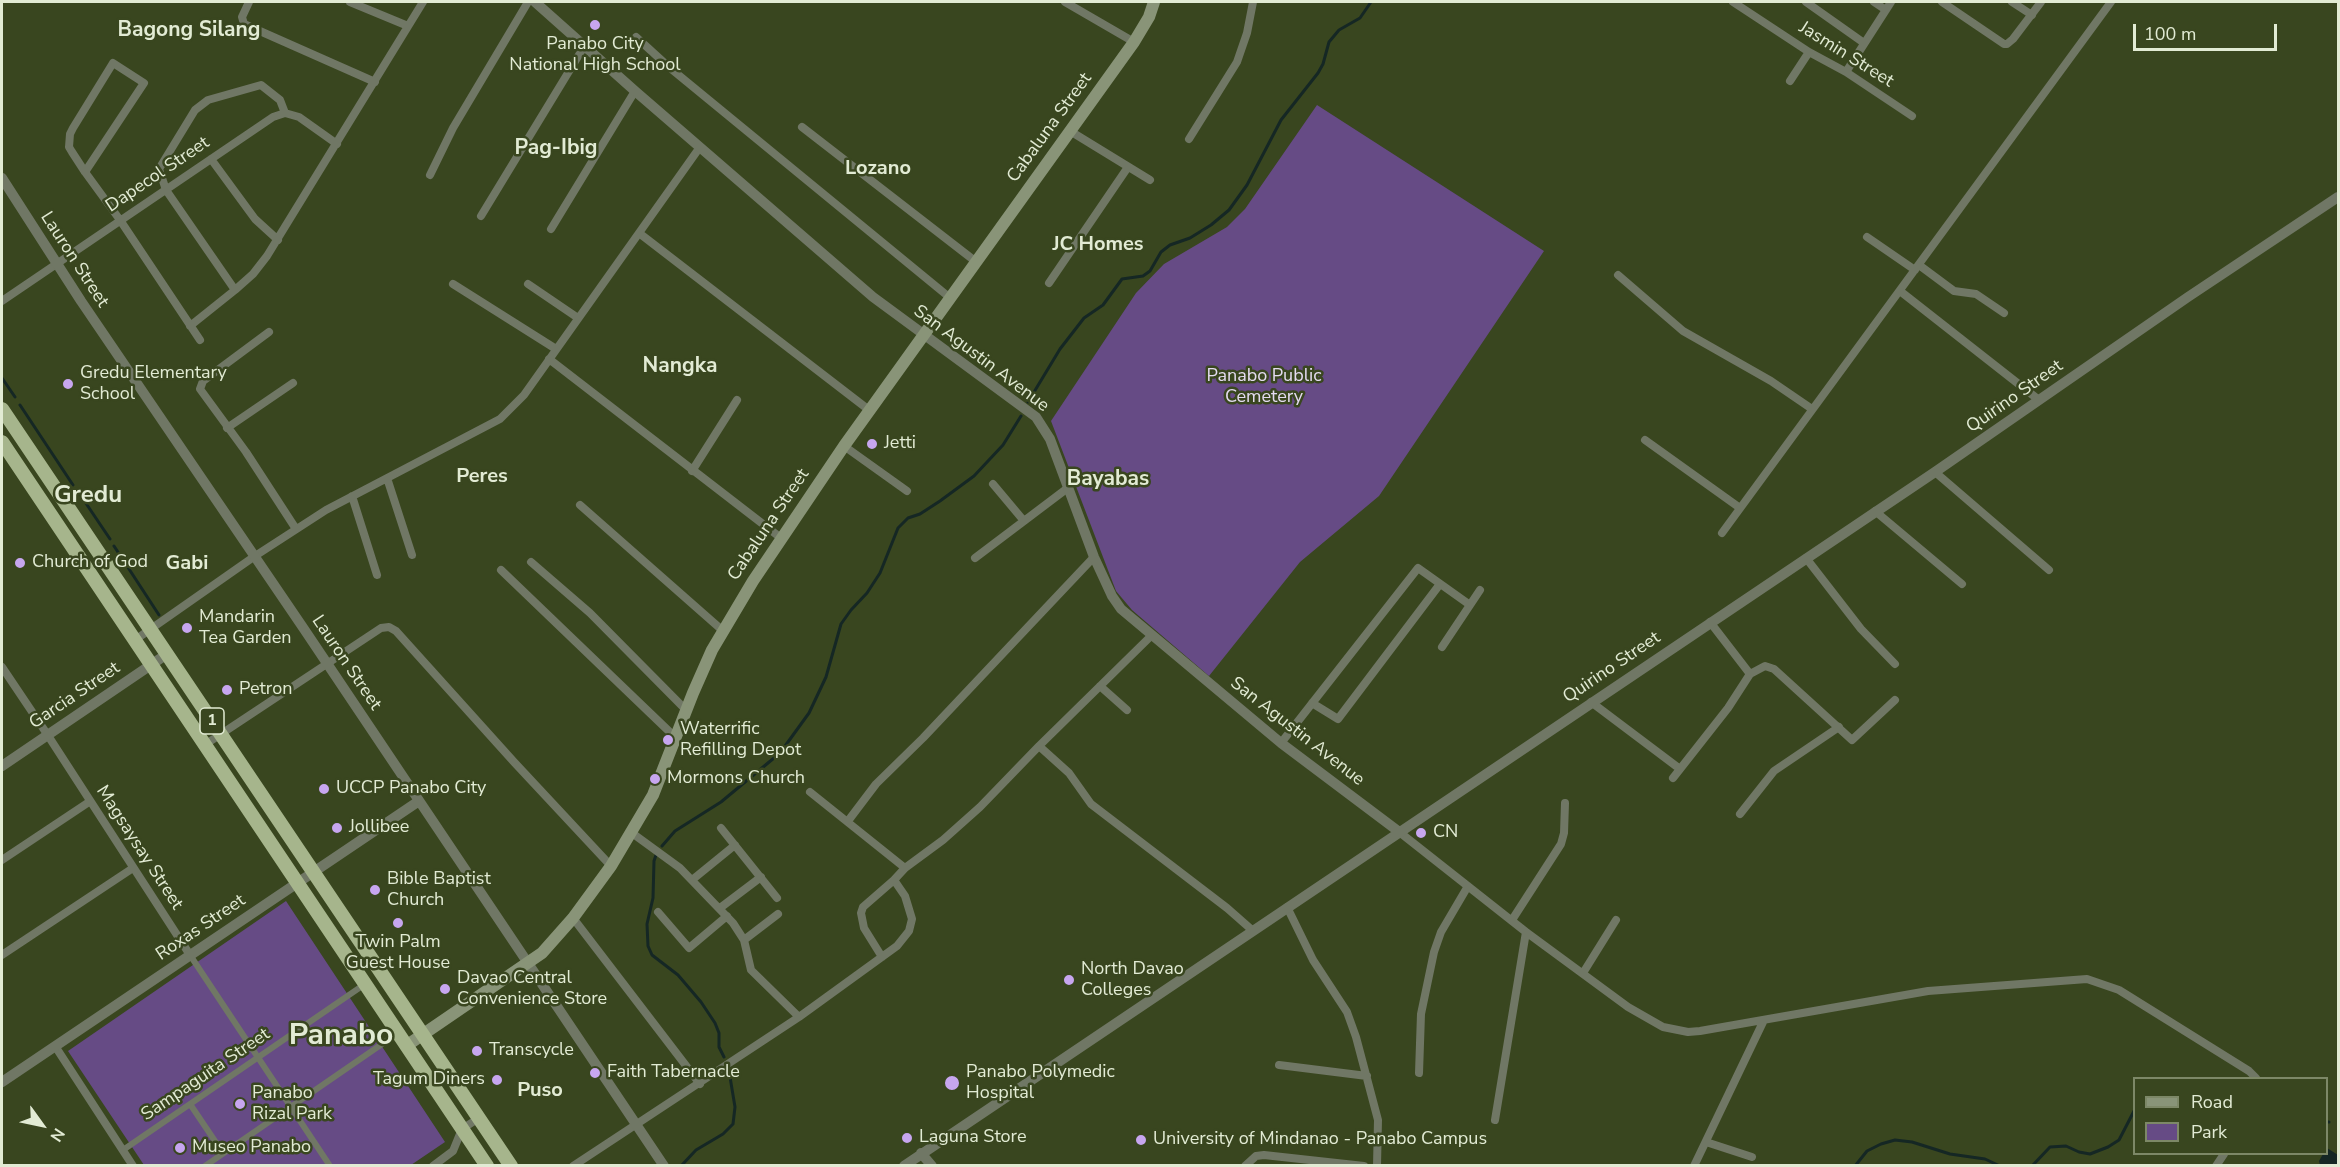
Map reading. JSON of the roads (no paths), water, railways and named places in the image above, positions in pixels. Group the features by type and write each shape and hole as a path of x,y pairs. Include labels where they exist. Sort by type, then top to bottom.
{"highway":[{"name":"1","path":"2,408 6,426 60,495 511,1166"},
{"name":"1","path":"2,442 487,1166"},
{"path":"45,506 60,495"},
{"path":"366,984 382,973"}],"main road":[{"name":"Cabaluna Street","path":"406,1046 528,964 573,918 611,866 653,795 722,630 781,538 869,410 1134,42 1149,17 1154,2"}],"street":[{"path":"249,2 242,17 244,24 375,82"},
{"path":"350,2 408,26"},
{"path":"190,326 253,274 278,240 423,2"},
{"path":"430,175 453,128 528,2"},
{"name":"San Agustin Avenue","path":"535,2 829,260 922,336 1036,417 1046,430 1070,487 1094,557 1116,603 1151,636 1281,743 1398,831"},
{"path":"1065,2 1134,42"},
{"path":"1189,139 1237,62 1248,33 1252,2"},
{"name":"Jasmin Street","path":"1733,2 1912,116"},
{"path":"1806,2 1864,43"},
{"path":"1874,2 1886,10"},
{"path":"1846,72 1891,2"},
{"path":"1942,2 2004,44 2013,39 2042,2"},
{"path":"2012,2 2031,15"},
{"path":"1722,533 2111,2"},
{"path":"636,37 670,68 949,297"},
{"path":"481,216 585,45"},
{"path":"1790,81 1809,52"},
{"path":"86,172 144,83 113,63 70,134 69,147 200,340"},
{"path":"235,290 166,190 159,169 201,103 261,85 280,100 285,113 299,117 336,144"},
{"path":"551,229 635,91"},
{"name":"Dapecol Street","path":"2,301 267,121 285,113"},
{"path":"802,127 975,261"},
{"path":"1070,130 1150,180"},
{"path":"135,640 296,529 352,496 500,419 524,394 700,147"},
{"path":"211,159 255,219 278,240"},
{"path":"1049,283 1128,167"},
{"name":"Lauron Street","path":"2,178 81,301 328,664 664,1166"},
{"name":"Quirino Street","path":"903,1166 1935,472 2338,197"},
{"path":"639,233 869,410"},
{"path":"1867,237 1954,291 1976,294 2004,313"},
{"path":"1618,275 1683,331 1772,381 1812,409"},
{"path":"453,284 556,349"},
{"path":"528,284 578,318"},
{"path":"1900,291 2039,400"},
{"path":"269,332 203,381 200,389 296,529"},
{"path":"549,359 781,538"},
{"path":"227,428 293,383"},
{"path":"692,471 737,400"},
{"path":"1645,440 1740,508"},
{"path":"844,446 907,491"},
{"path":"1935,472 2049,570"},
{"path":"387,478 412,555"},
{"path":"993,484 1024,521"},
{"path":"975,558 1070,487"},
{"path":"352,496 377,575"},
{"path":"580,505 722,630"},
{"path":"1875,511 1962,584"},
{"path":"848,821 876,784 923,738 1094,557"},
{"path":"1806,558 1861,629 1895,664"},
{"path":"531,561 590,613 687,711"},
{"path":"1281,743 1418,568 1470,605"},
{"path":"501,570 676,738"},
{"path":"1312,703 1338,719 1440,584"},
{"path":"1442,647 1480,590"},
{"path":"1710,622 1749,674"},
{"path":"206,744 381,628 393,628 611,866"},
{"path":"882,957 864,928 861,913 863,908 905,868 943,840 980,807 1151,636"},
{"name":"Garcia Street","path":"2,766 168,654"},
{"path":"1673,778 1728,708 1749,674 1765,666 1774,669 1839,727 1848,738 1856,738 1895,700"},
{"name":"Magsaysay Street","path":"2,667 330,1166"},
{"path":"1100,686 1127,710"},
{"path":"1591,702 1680,769"},
{"path":"1740,814 1774,771 1839,727"},
{"path":"1039,746 1069,773 1091,804 1227,908 1252,930"},
{"path":"810,792 905,868"},
{"name":"Roxas Street","path":"2,1083 419,801"},
{"path":"2,860 89,802"},
{"path":"1512,920 1564,838 1565,803"},
{"path":"721,828 777,898"},
{"path":"1398,831 1526,932 1641,1016 1676,1031 1700,1031 1928,991 2087,979 2119,990 2249,1071 2255,1077"},
{"path":"632,833 664,854 720,908 744,939 751,970 799,1017"},
{"path":"692,880 735,845"},
{"path":"2,955 133,868"},
{"path":"720,908 760,878"},
{"path":"573,1166 799,1017 902,940 909,931 912,919 905,896 894,880"},
{"path":"1419,1073 1421,1014 1434,952 1445,924 1468,886"},
{"path":"1287,907 1313,960 1347,1012 1378,1120 1377,1166"},
{"path":"658,912 688,948 727,916"},
{"path":"744,939 778,915"},
{"path":"573,918 700,1083"},
{"path":"1583,973 1616,920"},
{"path":"1495,1120 1526,932"},
{"name":"Sampaguita Street","path":"123,1150 366,984"},
{"path":"1694,1166 1764,1020"},
{"path":"205,1166 398,1033"},
{"path":"55,1046 134,1166"},
{"path":"1279,1065 1367,1076"},
{"path":"190,1104 223,1153"},
{"path":"433,1166 453,1152 462,1129 479,1118"},
{"path":"1706,1142 1752,1157"},
{"path":"921,1153 932,1166"},
{"path":"1245,1166 1256,1156 1264,1155 1364,1166"}],"water":[{"path":"2328,1149 2338,1155 2338,1165 2320,1165 2319,1161 2322,1155 2328,1155"}],"waterway":[{"path":"1028,402 1060,349 1084,318 1103,305 1122,279 1143,276 1150,271 1161,252 1170,245 1190,238 1229,210 1247,185 1281,120 1318,73 1329,42 1339,30 1360,18 1371,2"},
{"path":"2,378 15,397"},
{"path":"20,405 73,485"},
{"path":"662,846 675,831 721,802 780,753 809,713 826,677 841,624 867,593 880,573 898,528 908,518 920,514 974,476 1003,445 1021,416"},
{"path":"79,493 110,539"},
{"path":"114,546 159,615"},
{"path":"656,855 653,898 647,924 648,946 652,955 678,975 701,1002 715,1023 719,1033 719,1047 724,1057"},
{"path":"681,1166 696,1150 723,1134 733,1124 735,1107 729,1071"},
{"path":"2032,1166 2050,1147 2066,1146 2090,1154 2108,1147 2119,1140 2133,1113"},
{"path":"1855,1166 1867,1151 1895,1140 1912,1142 1950,1154 1985,1159 2000,1166"}],"place":[{"name":"Panabo City National High School","path":"595,25"},
{"name":"Gredu Elementary School","path":"68,384"},
{"name":"Jetti","path":"872,444"},
{"name":"Church of God","path":"20,563"},
{"name":"Mandarin Tea Garden","path":"187,628"},
{"name":"Petron","path":"227,690"},
{"name":"Waterrific Refilling Depot","path":"668,740"},
{"name":"Mormons Church","path":"655,779"},
{"name":"UCCP Panabo City","path":"324,789"},
{"name":"Jollibee","path":"337,828"},
{"name":"CN","path":"1421,833"},
{"name":"Bible Baptist Church","path":"375,890"},
{"name":"Twin Palm Guest House","path":"398,923"},
{"name":"North Davao Colleges","path":"1069,980"},
{"name":"Davao Central Convenience Store","path":"445,989"},
{"name":"Transcycle","path":"477,1051"},
{"name":"Faith Tabernacle","path":"595,1073"},
{"name":"Tagum Diners","path":"497,1080"},
{"name":"Panabo Polymedic Hospital","path":"952,1083"},
{"name":"Panabo Rizal Park","path":"240,1104"},
{"name":"Laguna Store","path":"907,1138"},
{"name":"University of Mindanao - Panabo Campus","path":"1141,1140"},
{"name":"Museo Panabo","path":"180,1148"}],"district":[{"name":"Bagong Silang","path":"189,31"},
{"name":"Pag-Ibig","path":"556,149"},
{"name":"Lozano","path":"878,169"},
{"name":"JC Homes","path":"1098,245"},
{"name":"Nangka","path":"680,367"},
{"name":"Peres","path":"482,477"},
{"name":"Bayabas","path":"1108,480"},
{"name":"Gredu","path":"88,496"},
{"name":"Gabi","path":"187,564"},
{"name":"Panabo","path":"341,1037"},
{"name":"Puso","path":"540,1091"}],"park label":[{"name":"Panabo Public Cemetery","path":"1264,388"}]}
